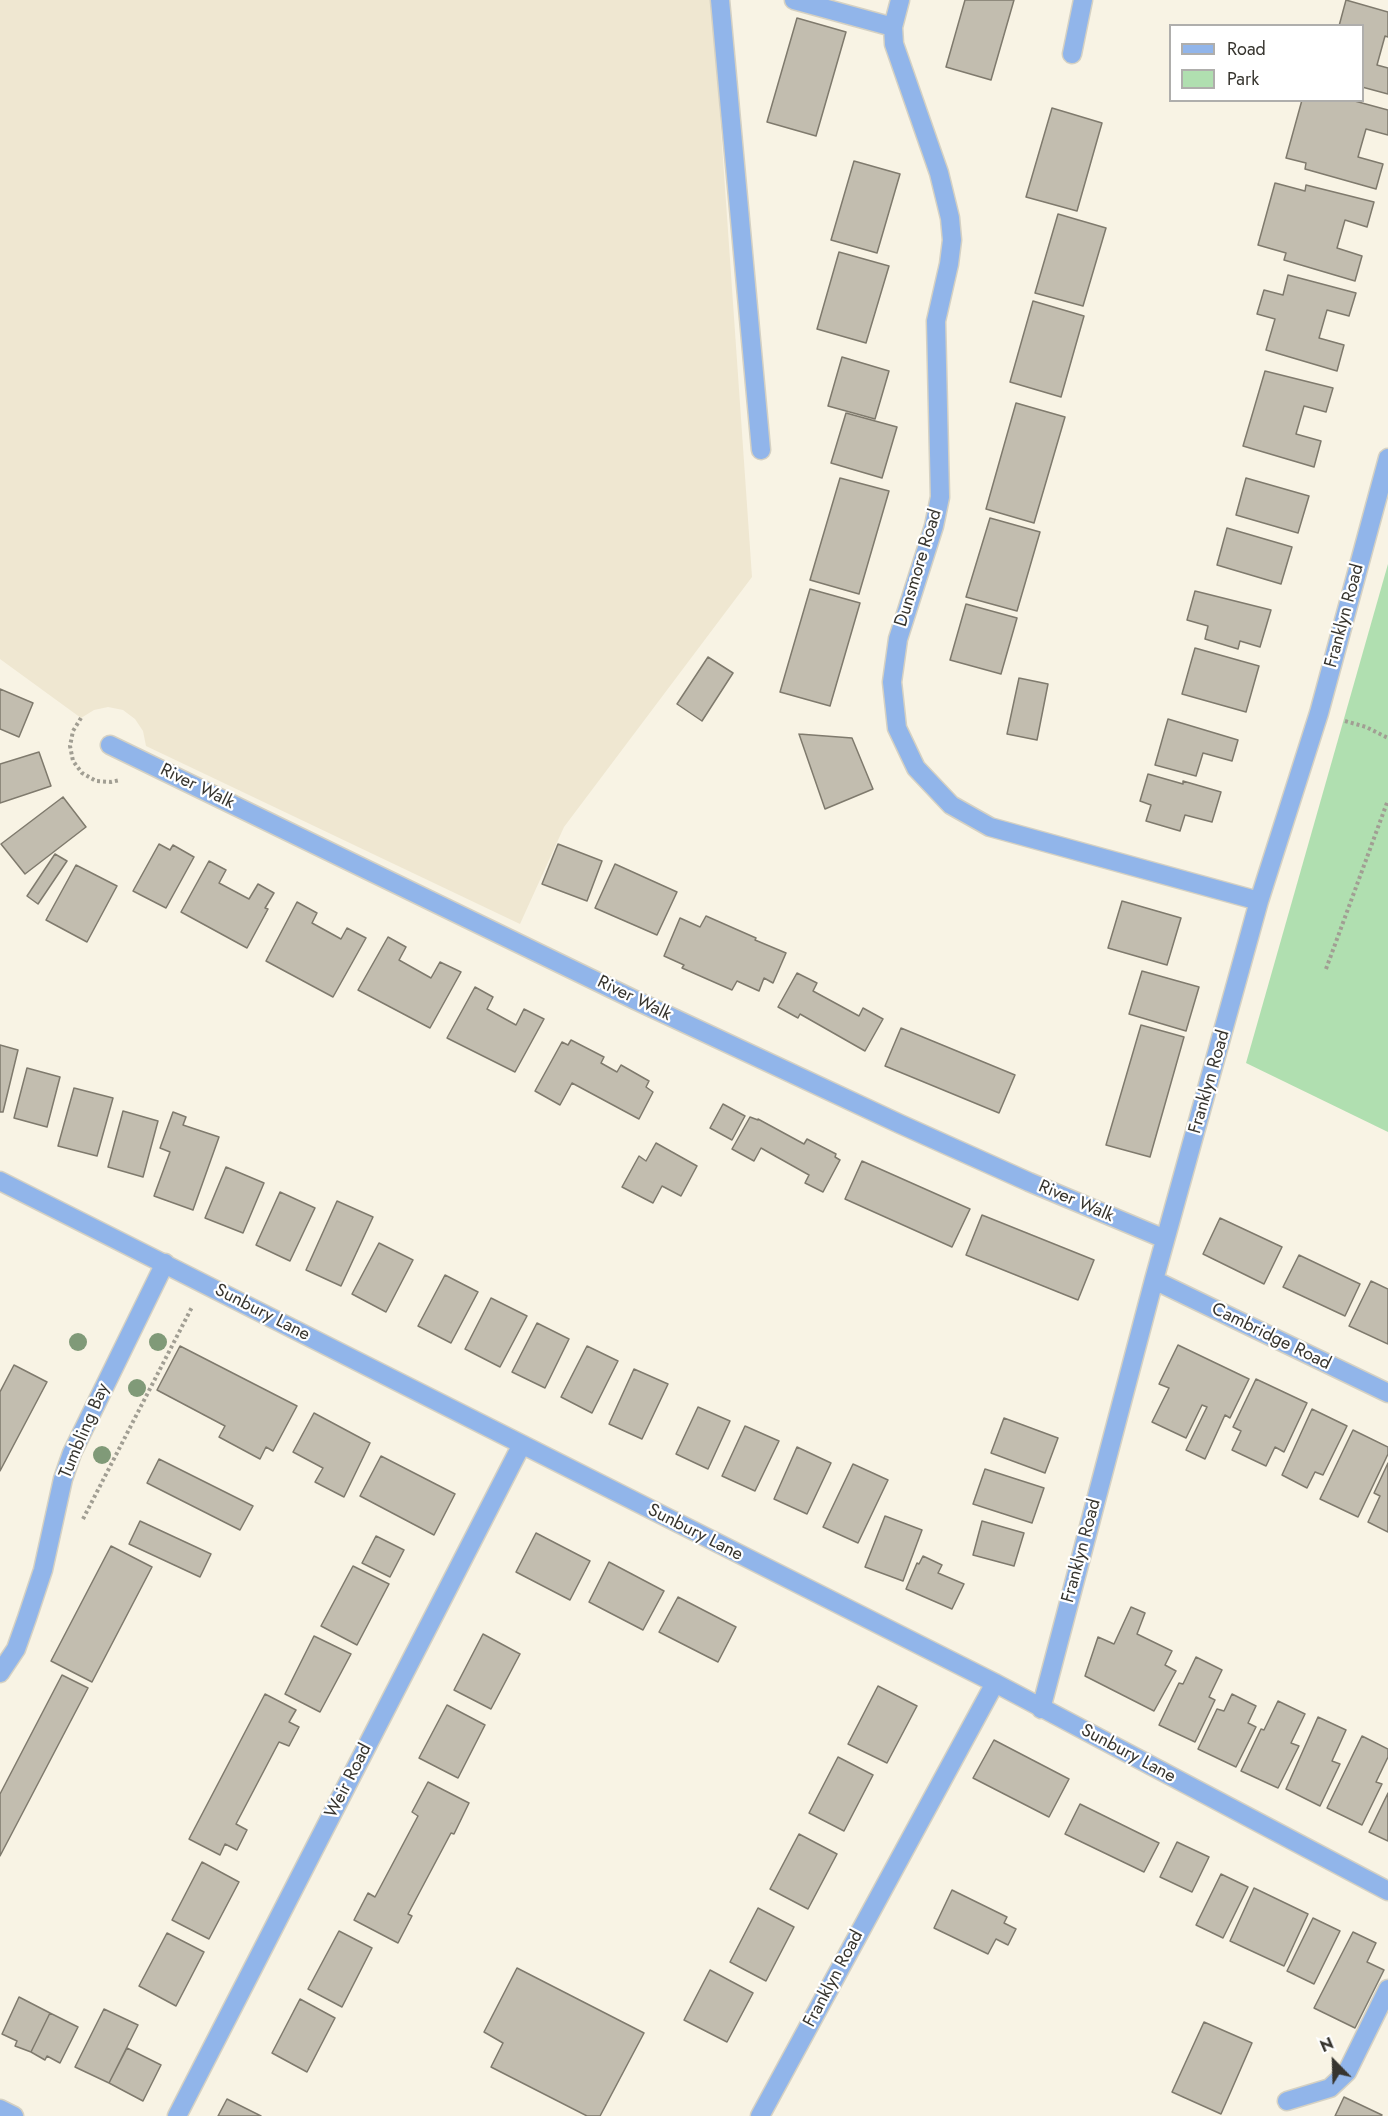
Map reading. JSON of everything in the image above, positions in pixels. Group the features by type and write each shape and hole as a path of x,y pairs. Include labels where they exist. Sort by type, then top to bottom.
{"street":[{"path":"720,0 761,450"},
{"path":"794,0 892,27"},
{"name":"Dunsmore Road","path":"900,0 892,27 894,44 939,173 950,218 951,240 949,264 936,321 940,497 934,526 898,639 892,682 897,728 916,768 951,805 990,827 1259,901"},
{"path":"1072,54 1083,0"},
{"name":"Franklyn Road","path":"1041,1709 1154,1280 1259,901 1318,713 1388,459"},
{"name":"River Walk","path":"110,745 635,1000 1029,1182 1166,1239"},
{"name":"Sunbury Lane","path":"0,1181 521,1446 995,1683 1388,1891"},
{"name":"Tumbling Bay","path":"0,1673 15,1649 43,1570 63,1479 72,1453 165,1263"},
{"name":"Cambridge Road","path":"1154,1280 1388,1393"},
{"name":"Weir Road","path":"177,2116 521,1446"},
{"name":"Franklyn Road","path":"760,2116 995,1683"},
{"path":"1287,2101 1330,2088 1347,2072 1388,1989"},
{"path":"0,2109 14,2116"}],"path":[{"path":"1318,713 1366,727 1388,738"},
{"path":"1326,969 1388,800"},
{"path":"82,1522 204,1284"}],"shaded area":[{"path":"0,0 712,0 752,577 564,827 520,924 146,746 143,731 135,719 123,710 108,707 94,710 81,718 0,659"}],"green space":[{"path":"1388,564 1388,1132 1246,1063"}],"building":[{"path":"965,0 1014,0 991,80 946,67"},
{"path":"1346,0 1388,12 1388,37 1385,36 1377,65 1388,68 1388,94 1364,88 1364,24 1340,24"},
{"path":"797,18 846,32 816,136 767,122"},
{"path":"1301,102 1358,102 1388,110 1388,135 1366,129 1358,157 1383,164 1376,189 1305,169 1306,163 1286,158"},
{"path":"1052,108 1102,123 1077,211 1026,197"},
{"path":"854,161 900,174 877,253 831,240"},
{"path":"1275,183 1305,191 1306,185 1374,202 1367,227 1345,220 1337,248 1362,256 1355,281 1284,260 1286,253 1258,245"},
{"path":"1058,214 1106,228 1083,306 1035,293"},
{"path":"839,252 889,266 866,343 817,329"},
{"path":"1288,275 1356,293 1349,316 1327,310 1319,338 1344,345 1337,371 1266,350 1275,319 1257,314 1264,290 1283,295"},
{"path":"1033,301 1084,316 1061,397 1010,382"},
{"path":"842,357 889,371 875,419 828,406"},
{"path":"1265,371 1333,388 1326,412 1304,406 1296,434 1321,441 1314,467 1243,446"},
{"path":"1016,403 1065,417 1034,523 986,509"},
{"path":"846,413 897,427 882,478 831,463"},
{"path":"840,478 889,491 859,594 810,580"},
{"path":"1246,478 1309,496 1298,533 1236,515"},
{"path":"990,518 1040,532 1017,611 966,597"},
{"path":"1227,528 1292,547 1281,584 1217,565"},
{"path":"810,589 860,603 830,706 780,692"},
{"path":"1195,591 1271,610 1260,647 1240,641 1238,649 1205,639 1208,626 1187,620"},
{"path":"966,604 1017,618 1001,674 950,660"},
{"path":"1195,648 1259,666 1246,712 1182,694"},
{"path":"708,657 733,673 702,721 677,704"},
{"path":"1019,678 1048,684 1037,740 1007,734"},
{"path":"0,689 33,703 19,737 0,729"},
{"path":"1168,719 1238,740 1232,761 1203,753 1196,776 1155,765"},
{"path":"799,734 852,738 873,789 825,809"},
{"path":"39,752 51,786 0,803 0,764"},
{"path":"1148,774 1221,792 1212,822 1185,815 1180,831 1146,821 1151,805 1140,801"},
{"path":"63,797 86,827 25,874 1,844"},
{"path":"159,844 170,850 173,845 194,857 166,908 133,891"},
{"path":"558,844 602,861 587,901 542,884"},
{"path":"55,854 67,861 38,904 27,896"},
{"path":"209,861 226,870 219,883 249,899 258,884 274,893 247,948 181,912"},
{"path":"615,864 677,892 657,935 595,908"},
{"path":"76,865 117,886 87,942 46,920"},
{"path":"1122,901 1181,918 1167,965 1108,948"},
{"path":"297,902 317,913 312,923 341,939 347,928 366,938 333,997 266,961"},
{"path":"706,916 786,953 773,983 764,978 759,991 737,981 732,990 682,968 684,965 664,956 680,918 700,927"},
{"path":"388,937 406,947 399,960 431,978 440,962 461,972 430,1028 358,990"},
{"path":"1142,971 1199,987 1186,1031 1129,1014"},
{"path":"797,973 817,983 813,991 859,1016 863,1008 883,1019 865,1051 800,1014 798,1018 778,1007"},
{"path":"475,987 493,997 487,1009 516,1025 524,1009 544,1019 515,1072 447,1038"},
{"path":"1141,1025 1184,1037 1150,1157 1106,1145"},
{"path":"901,1028 1015,1075 999,1113 885,1066"},
{"path":"571,1040 604,1057 601,1063 617,1072 621,1065 649,1081 646,1087 653,1092 639,1119 572,1083 560,1105 535,1091 562,1042 568,1045"},
{"path":"0,1045 18,1050 3,1112 0,1112"},
{"path":"27,1068 60,1077 47,1127 14,1118"},
{"path":"74,1088 113,1098 97,1156 58,1146"},
{"path":"723,1104 745,1116 732,1140 710,1128"},
{"path":"123,1111 158,1121 143,1177 108,1167"},
{"path":"173,1112 186,1117 183,1125 219,1137 193,1210 154,1196 170,1152 160,1148"},
{"path":"750,1117 804,1144 807,1139 836,1154 835,1157 840,1160 823,1192 805,1183 809,1175 761,1148 754,1161 732,1149"},
{"path":"656,1143 697,1166 681,1196 662,1186 653,1203 622,1187 639,1156 646,1161"},
{"path":"862,1161 970,1209 952,1247 845,1199"},
{"path":"226,1167 264,1183 243,1233 205,1218"},
{"path":"280,1192 315,1208 290,1261 256,1245"},
{"path":"337,1201 373,1217 341,1286 306,1270"},
{"path":"982,1215 1094,1260 1078,1300 966,1255"},
{"path":"1220,1218 1282,1247 1264,1284 1203,1254"},
{"path":"379,1243 413,1260 386,1312 352,1294"},
{"path":"1299,1255 1360,1284 1345,1316 1283,1287"},
{"path":"445,1275 478,1292 451,1343 418,1326"},
{"path":"1371,1281 1388,1289 1388,1344 1349,1326"},
{"path":"491,1298 527,1316 500,1367 465,1349"},
{"path":"537,1323 569,1339 545,1388 512,1372"},
{"path":"1178,1345 1249,1379 1230,1418 1225,1415 1205,1459 1186,1450 1207,1407 1202,1405 1186,1438 1152,1422 1169,1388 1159,1384"},
{"path":"180,1346 297,1406 273,1451 266,1447 260,1459 219,1437 225,1426 157,1390"},
{"path":"587,1346 618,1361 592,1413 561,1397"},
{"path":"14,1365 47,1382 0,1471 0,1392"},
{"path":"634,1369 668,1384 642,1439 609,1424"},
{"path":"1256,1379 1307,1403 1284,1452 1275,1447 1266,1466 1232,1450 1241,1431 1233,1427"},
{"path":"698,1407 730,1421 708,1469 676,1454"},
{"path":"1312,1409 1347,1426 1323,1475 1315,1472 1307,1488 1282,1475"},
{"path":"314,1413 370,1443 344,1497 315,1482 323,1468 293,1452"},
{"path":"1004,1418 1058,1438 1045,1473 991,1453"},
{"path":"745,1426 779,1441 755,1491 722,1476"},
{"path":"1353,1430 1388,1447 1388,1454 1358,1517 1320,1499"},
{"path":"797,1447 831,1463 807,1514 774,1499"},
{"path":"381,1456 455,1494 434,1535 360,1496"},
{"path":"159,1459 253,1506 240,1530 147,1483"},
{"path":"1388,1463 1388,1532 1368,1522 1380,1496 1374,1493"},
{"path":"853,1464 888,1480 858,1543 823,1527"},
{"path":"985,1469 1044,1488 1032,1523 973,1504"},
{"path":"885,1516 922,1530 903,1581 865,1567"},
{"path":"140,1521 211,1554 200,1577 129,1544"},
{"path":"982,1521 1024,1533 1014,1566 973,1555"},
{"path":"536,1533 590,1561 570,1600 516,1572"},
{"path":"376,1536 404,1550 390,1577 362,1563"},
{"path":"111,1546 152,1567 92,1682 51,1661"},
{"path":"923,1556 942,1565 938,1573 964,1584 952,1609 906,1589 917,1563 919,1564"},
{"path":"609,1562 664,1591 643,1630 589,1602"},
{"path":"353,1566 389,1584 357,1645 321,1626"},
{"path":"678,1597 736,1627 718,1662 659,1632"},
{"path":"1131,1607 1145,1613 1137,1634 1172,1651 1165,1665 1176,1671 1154,1711 1085,1676 1098,1637 1114,1644"},
{"path":"483,1634 520,1654 491,1709 454,1690"},
{"path":"314,1636 351,1654 320,1712 285,1694"},
{"path":"1196,1657 1222,1670 1209,1697 1215,1700 1195,1742 1159,1725 1179,1683 1183,1684"},
{"path":"62,1675 88,1688 0,1856 0,1794"},
{"path":"878,1686 917,1706 887,1763 848,1744"},
{"path":"265,1694 296,1710 289,1722 299,1727 289,1746 279,1742 236,1824 247,1830 237,1850 225,1844 220,1855 189,1839"},
{"path":"1232,1694 1256,1706 1248,1723 1256,1727 1236,1767 1198,1749 1217,1709 1224,1711"},
{"path":"1278,1701 1305,1714 1291,1743 1299,1746 1278,1788 1241,1771 1261,1729 1264,1730"},
{"path":"447,1705 485,1725 458,1778 419,1758"},
{"path":"1318,1717 1346,1730 1332,1761 1340,1764 1320,1806 1286,1789"},
{"path":"1362,1736 1388,1749 1388,1757 1376,1782 1382,1784 1362,1825 1327,1808"},
{"path":"994,1740 1069,1779 1049,1817 973,1778"},
{"path":"838,1757 873,1775 844,1831 809,1813"},
{"path":"428,1782 469,1803 408,1914 412,1916 398,1943 354,1920 368,1893 375,1897 418,1816 412,1812"},
{"path":"1388,1793 1388,1841 1369,1832"},
{"path":"1080,1804 1159,1843 1144,1872 1065,1834"},
{"path":"799,1834 837,1854 808,1909 770,1889"},
{"path":"1177,1842 1209,1857 1192,1892 1160,1877"},
{"path":"202,1862 239,1882 209,1939 172,1920"},
{"path":"1221,1874 1248,1887 1223,1938 1196,1925"},
{"path":"1254,1888 1308,1914 1284,1966 1230,1941"},
{"path":"952,1890 1007,1917 1004,1923 1016,1929 1008,1945 996,1939 988,1954 934,1928"},
{"path":"758,1908 794,1927 766,1981 730,1962"},
{"path":"1313,1918 1340,1931 1314,1984 1287,1971"},
{"path":"339,1931 372,1948 342,2007 308,1989"},
{"path":"1353,1932 1376,1943 1367,1962 1384,1970 1355,2028 1314,2008"},
{"path":"167,1933 204,1952 176,2006 139,1986"},
{"path":"517,1968 644,2033 600,2116 587,2116 491,2067 503,2043 484,2032"},
{"path":"710,1970 753,1993 727,2042 684,2020"},
{"path":"19,1997 50,2013 31,2052 15,2046 17,2041 2,2034"},
{"path":"300,1999 335,2018 307,2072 272,2053"},
{"path":"104,2009 138,2025 109,2083 75,2067"},
{"path":"50,2013 78,2027 60,2063 47,2056 45,2060 31,2052"},
{"path":"1204,2022 1252,2043 1221,2114 1172,2092"},
{"path":"127,2048 161,2065 143,2101 109,2083"},
{"path":"1344,2097 1382,2115 1335,2116"},
{"path":"227,2099 261,2116 218,2116"}]}
